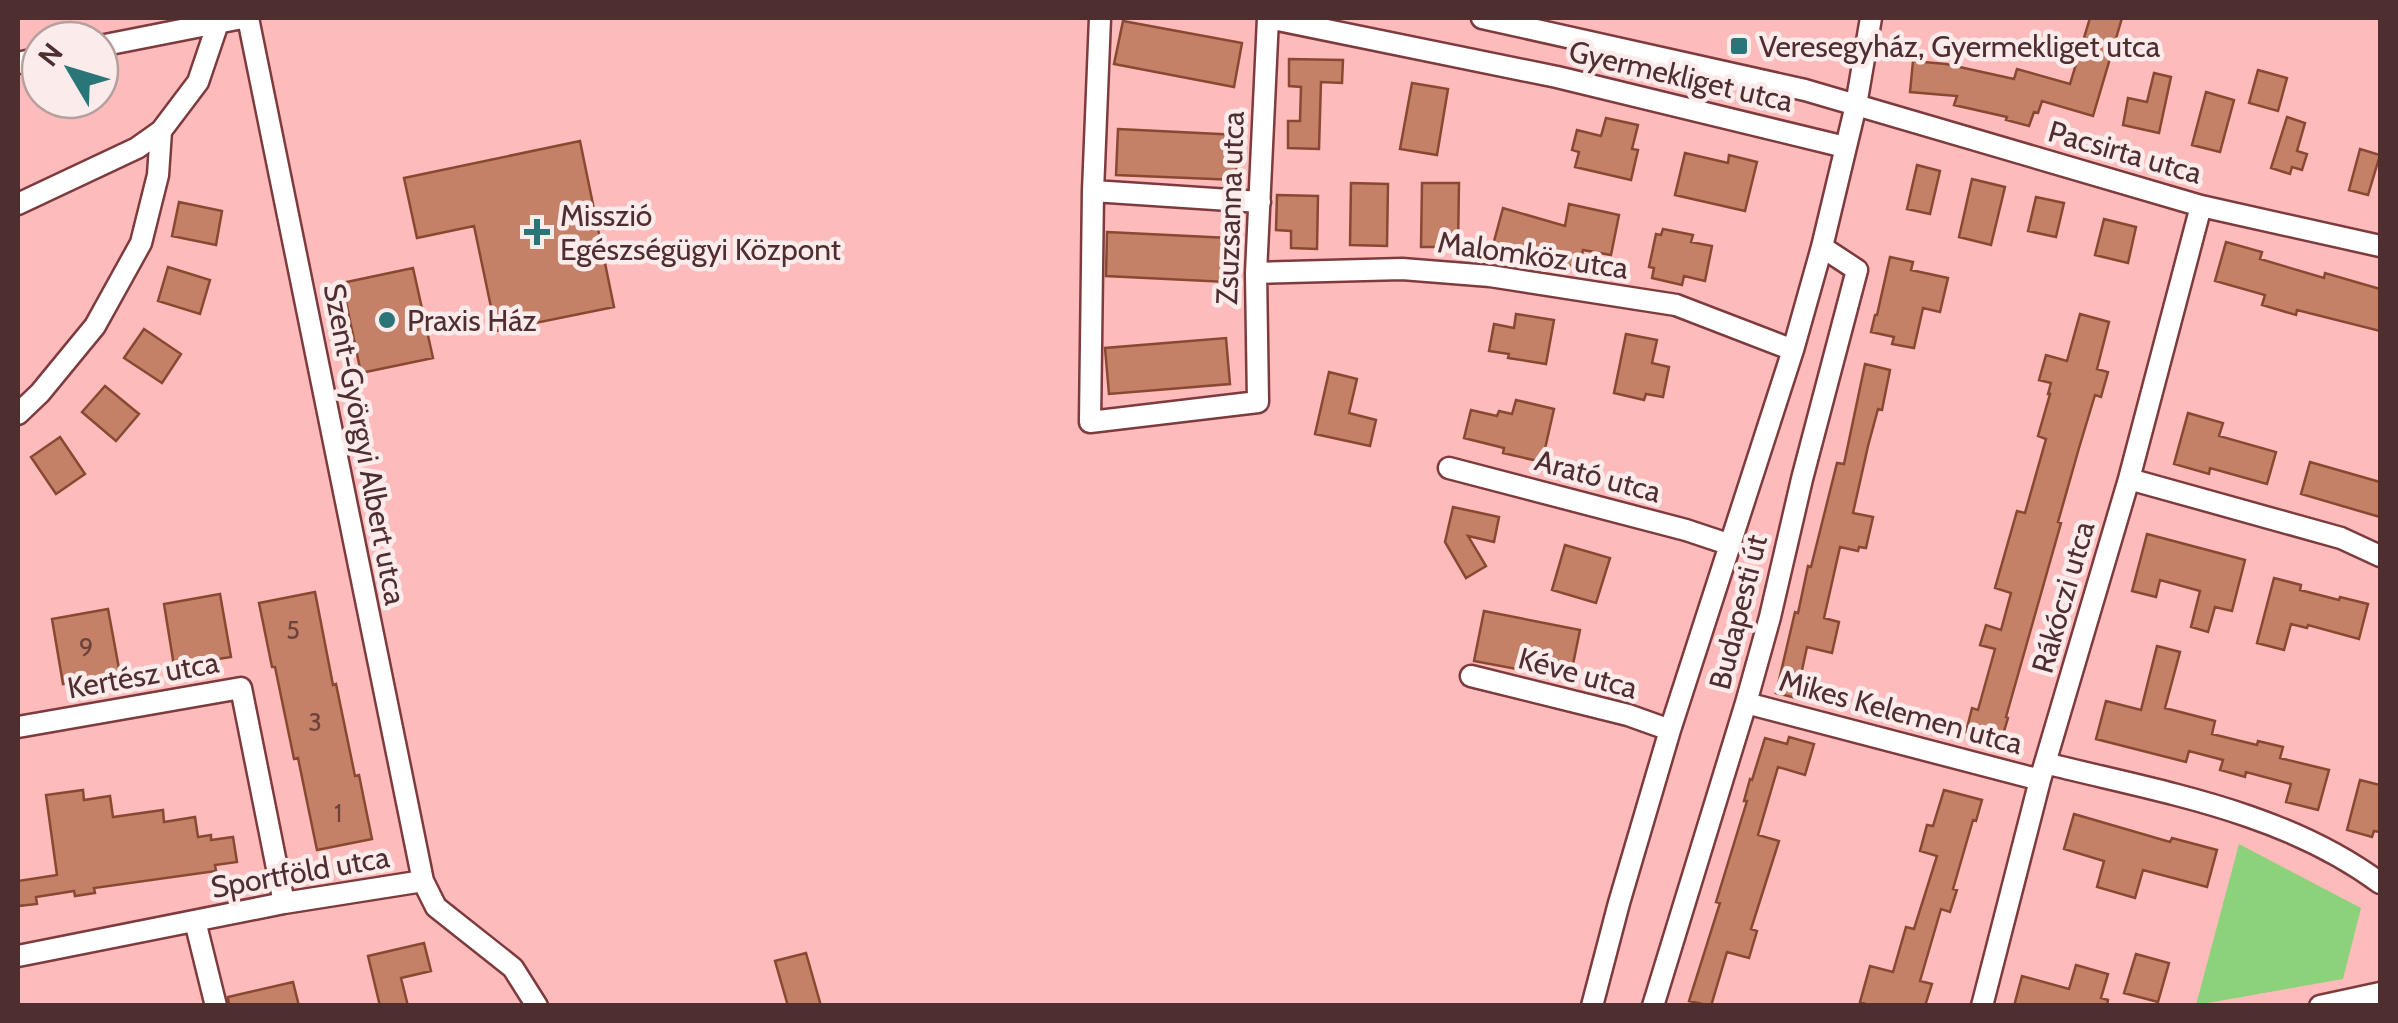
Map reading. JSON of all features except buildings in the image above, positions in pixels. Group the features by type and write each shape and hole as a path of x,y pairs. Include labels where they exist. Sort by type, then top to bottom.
{"street":[{"path":"120,42 245,18"},
{"name":"Szent-Györgyi Albert utca","path":"245,18 424,882"},
{"path":"1100,18 1092,191 1260,202"},
{"name":"Zsuzsanna utca","path":"1092,191 1090,422 1258,402 1256,274 1268,18"},
{"name":"Gyermekliget utca","path":"1268,18 1557,78 1845,147"},
{"name":"Gyermekliget utca","path":"1482,18 1806,90 1856,105"},
{"name":"Budapesti út","path":"1592,1006 1670,730 1793,350 1856,105 1872,18"},
{"path":"18,204 136,148 161,131 198,82 218,23"},
{"name":"Pacsirta utca","path":"1856,105 2200,206 2380,246"},
{"path":"18,414 40,394 95,326 141,243 158,175 161,131"},
{"name":"Rákóczi utca","path":"1982,1006 2042,772 2129,480 2200,206"},
{"name":"Budapesti út","path":"1653,1006 1770,617 1857,270 1822,247"},
{"name":"Malomköz utca","path":"1256,274 1402,269 1490,276 1676,305 1793,350"},
{"name":"Arató utca","path":"1449,468 1730,545"},
{"path":"2129,480 2341,538 2380,556"},
{"name":"Kéve utca","path":"1470,676 1628,715 1670,730"},
{"name":"Kertész utca","path":"18,727 241,688 284,902"},
{"name":"Mikes Kelemen utca","path":"1746,703 2042,772 2216,806 2294,832 2359,867 2380,883"},
{"name":"Sportföld utca","path":"18,956 284,902 424,882 436,907 512,968 537,1006"},
{"name":"Sportföld utca","path":"196,921 216,1006"},
{"path":"2320,1006 2380,993"}],"green space":[{"path":"2239,844 2361,908 2343,979 2196,1005"}],"place":[{"name":"Veresegyház, Gyermekliget utca","path":"1739,46"},
{"name":"Misszió Egészségügyi Központ","path":"537,232"},
{"name":"Praxis Ház","path":"387,320"}]}
